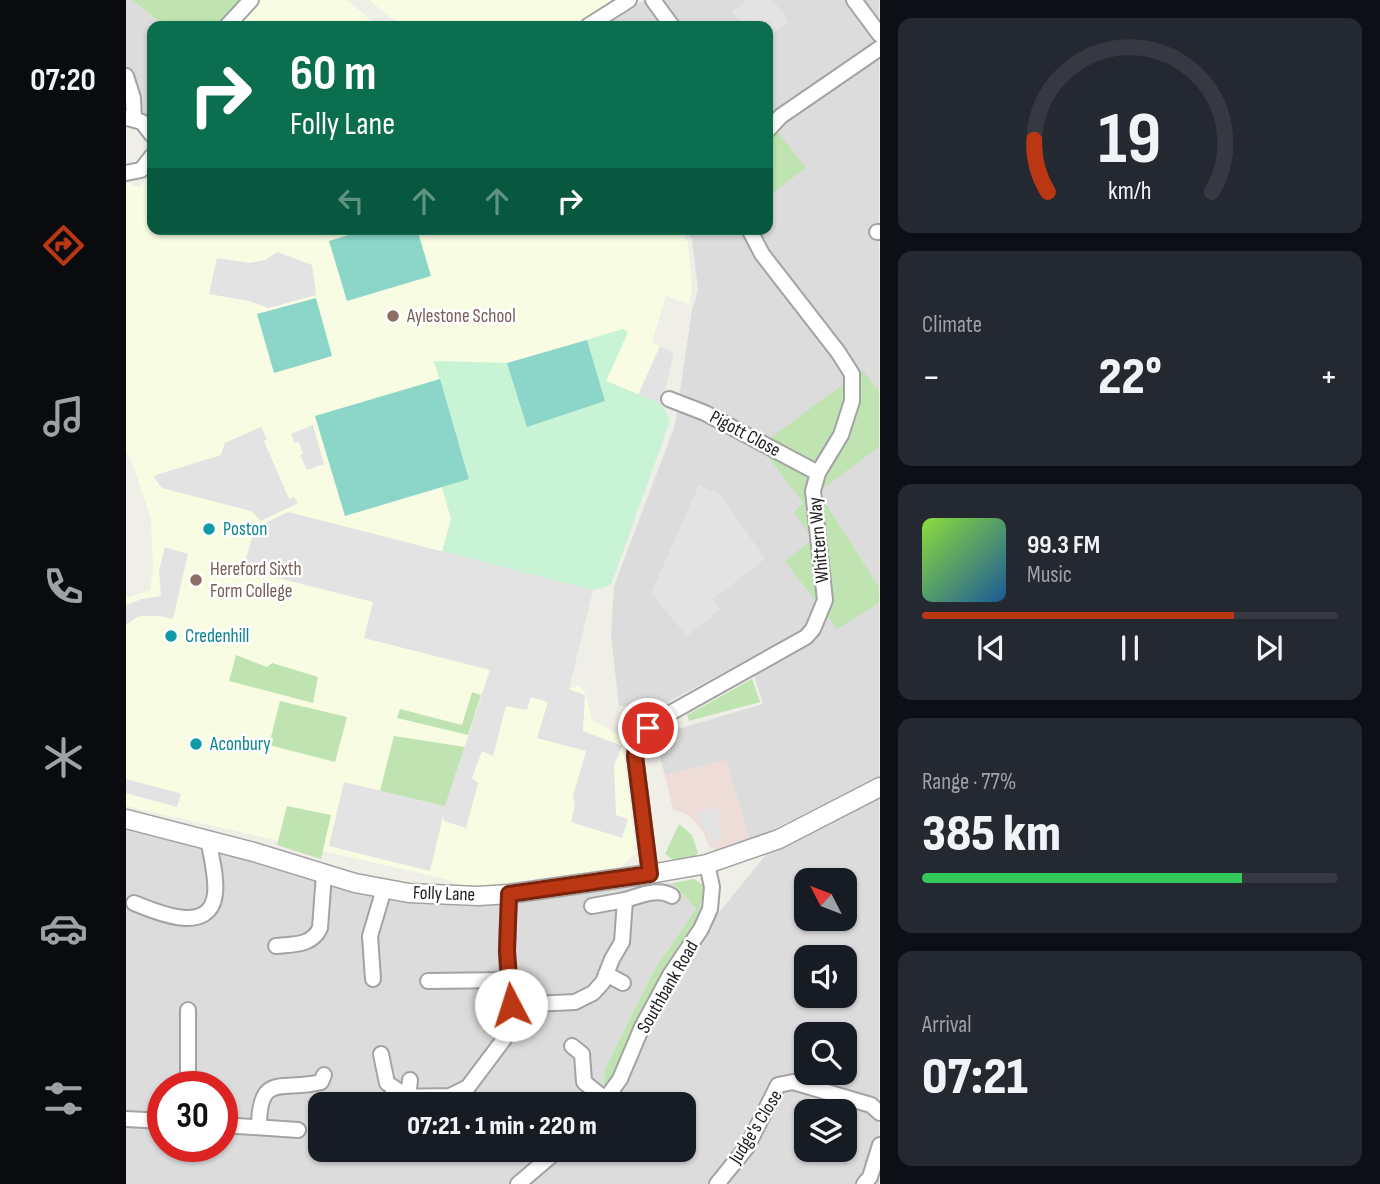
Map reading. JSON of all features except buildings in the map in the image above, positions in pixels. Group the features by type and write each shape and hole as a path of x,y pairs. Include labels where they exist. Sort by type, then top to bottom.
{"street":[{"path":"232,21 251,0"},
{"path":"596,21 629,0"},
{"path":"653,0 668,21"},
{"path":"854,0 880,35"},
{"path":"773,125 880,48"},
{"path":"126,76 142,123"},
{"path":"126,173 141,170 147,162"},
{"name":"Whittern Way","path":"650,874 635,756 636,745 656,721 798,642 813,629 825,600 813,491 818,473 841,435 852,401 852,374 762,254 752,235"},
{"name":"Pigott Close","path":"669,399 705,412 818,473"},
{"name":"Folly Lane","path":"126,819 208,839 384,889 456,896 509,894 707,864 779,839 880,787"},
{"path":"134,903 162,914 191,919 209,909 215,893 208,839"},
{"name":"Southbank Road","path":"611,1092 620,1079 642,1027 670,975 701,929 710,909 712,887 707,864"},
{"path":"276,946 310,942 316,936 320,928 324,874"},
{"path":"373,979 370,936 384,889"},
{"path":"592,906 648,893 667,893 672,896"},
{"path":"458,1092 468,1087 508,1030 511,1005 507,951 509,894"},
{"path":"511,1005 575,1002 593,993 603,982 622,942 625,900"},
{"path":"606,974 623,983"},
{"path":"428,981 508,980"},
{"path":"188,1010 188,1071"},
{"path":"572,1046 582,1054 584,1082 594,1092"},
{"path":"381,1054 387,1083 400,1092"},
{"path":"259,1127 259,1109 268,1090 278,1086 321,1082 324,1075"},
{"path":"409,1092 410,1080"},
{"name":"Judge's Close","path":"718,1184 747,1147 778,1085 793,1082 872,1105 880,1113"},
{"path":"126,1119 147,1120"},
{"path":"238,1126 298,1130"},
{"path":"864,1184 870,1177 880,1145"},
{"path":"518,1184 544,1162"}],"shaded area":[{"path":"126,0 132,0 159,21 147,21 147,117 126,116"},
{"path":"260,0 347,0 372,21 242,21"},
{"path":"369,0 613,0 580,21 395,21"},
{"path":"644,0 879,0 879,777 750,841 726,761 665,775 654,736 763,704 749,659 666,703 635,708 619,706 611,635 614,586 675,425 692,310 698,290 690,235 773,235 773,21 613,21"},
{"path":"747,0 773,0 789,22 773,33 773,21 739,21 732,11"},
{"path":"147,179 147,235 683,235 688,243 692,290 689,304 666,296 652,342 674,353 662,404 606,381 628,332 623,329 507,363 434,361 469,479 442,487 451,519 442,552 288,512 255,528 243,569 374,602 365,638 569,689 579,685 585,692 592,720 619,735 625,743 624,757 636,853 620,868 467,888 445,879 126,806 126,598 150,590 153,570 151,519 126,451 126,182 139,187"},
{"path":"349,235 419,235 431,276 347,301 329,241"},
{"path":"277,252 312,265 316,295 269,308 249,301 209,294 217,258 249,263 265,260"},
{"path":"316,298 332,356 274,373 257,314"},
{"path":"587,340 605,401 527,427 507,363"},
{"path":"660,346 674,353 662,404 638,395"},
{"path":"440,379 469,479 345,516 315,416"},
{"path":"313,425 324,464 307,470 300,455 303,454 299,442 295,443 291,434"},
{"path":"261,427 267,439 264,441 289,499 294,497 298,503 261,521 251,511 162,488 153,476 221,455 225,443"},
{"path":"699,485 721,495 765,559 713,599 721,609 687,636 651,593"},
{"path":"288,512 593,590 569,689 585,695 583,731 622,746 614,765 616,815 628,819 622,838 571,822 575,805 573,796 586,751 537,738 548,702 531,697 527,710 506,706 493,756 482,751 472,778 478,783 466,828 444,821 443,816 430,871 329,846 344,782 445,806 490,670 364,638 373,602 243,569 255,528"},
{"path":"165,547 188,554 173,619 142,616 126,625 126,605 161,596 159,570"},
{"path":"726,760 750,841 718,851 710,847 702,830 692,818 673,810 665,775"},
{"path":"126,779 181,794 177,807 126,793"},
{"path":"879,795 879,1184 126,1184 126,829 246,859 339,887 490,905 673,883 696,909 654,970 605,1069 603,1092 308,1092 308,1162 535,1162 529,1169 541,1162 696,1162 696,1092 615,1092 628,1074 675,974 716,916 769,851"},
{"path":"718,806 721,817 717,819 723,839 710,842 708,832 700,823 697,813"}],"green space":[{"path":"132,0 251,0 232,21 159,21"},
{"path":"776,130 806,168 773,192 773,132"},
{"path":"623,329 628,332 606,381 662,404 670,421 611,585 593,590 442,552 451,519 442,487 469,478 434,361 507,363 528,426 605,401 587,340"},
{"path":"862,370 879,391 879,447 818,492 879,587 879,603 837,629 785,561 813,539 794,512 803,503 760,446"},
{"path":"236,655 267,667 272,663 318,677 313,703 229,681"},
{"path":"752,679 760,702 689,721 687,715"},
{"path":"472,692 481,695 468,735 397,718 400,709 462,725"},
{"path":"280,701 347,717 335,762 269,745"},
{"path":"394,736 465,747 445,807 380,791"},
{"path":"287,806 331,815 321,859 277,845"},
{"path":"679,824 692,835 698,853 675,861 665,854"},
{"path":"694,879 704,886 697,924 603,1092 605,1069 654,970 696,909 673,883"}],"place":[{"name":"Aylestone School","path":"393,316"},
{"name":"Poston","path":"209,529"},
{"name":"Hereford Sixth Form College","path":"196,580"},
{"name":"Credenhill","path":"171,636"},
{"name":"Aconbury","path":"196,744"}],"route":[{"path":"511,1005 507,951 509,894 650,874 635,756 636,745 648,728"}]}
